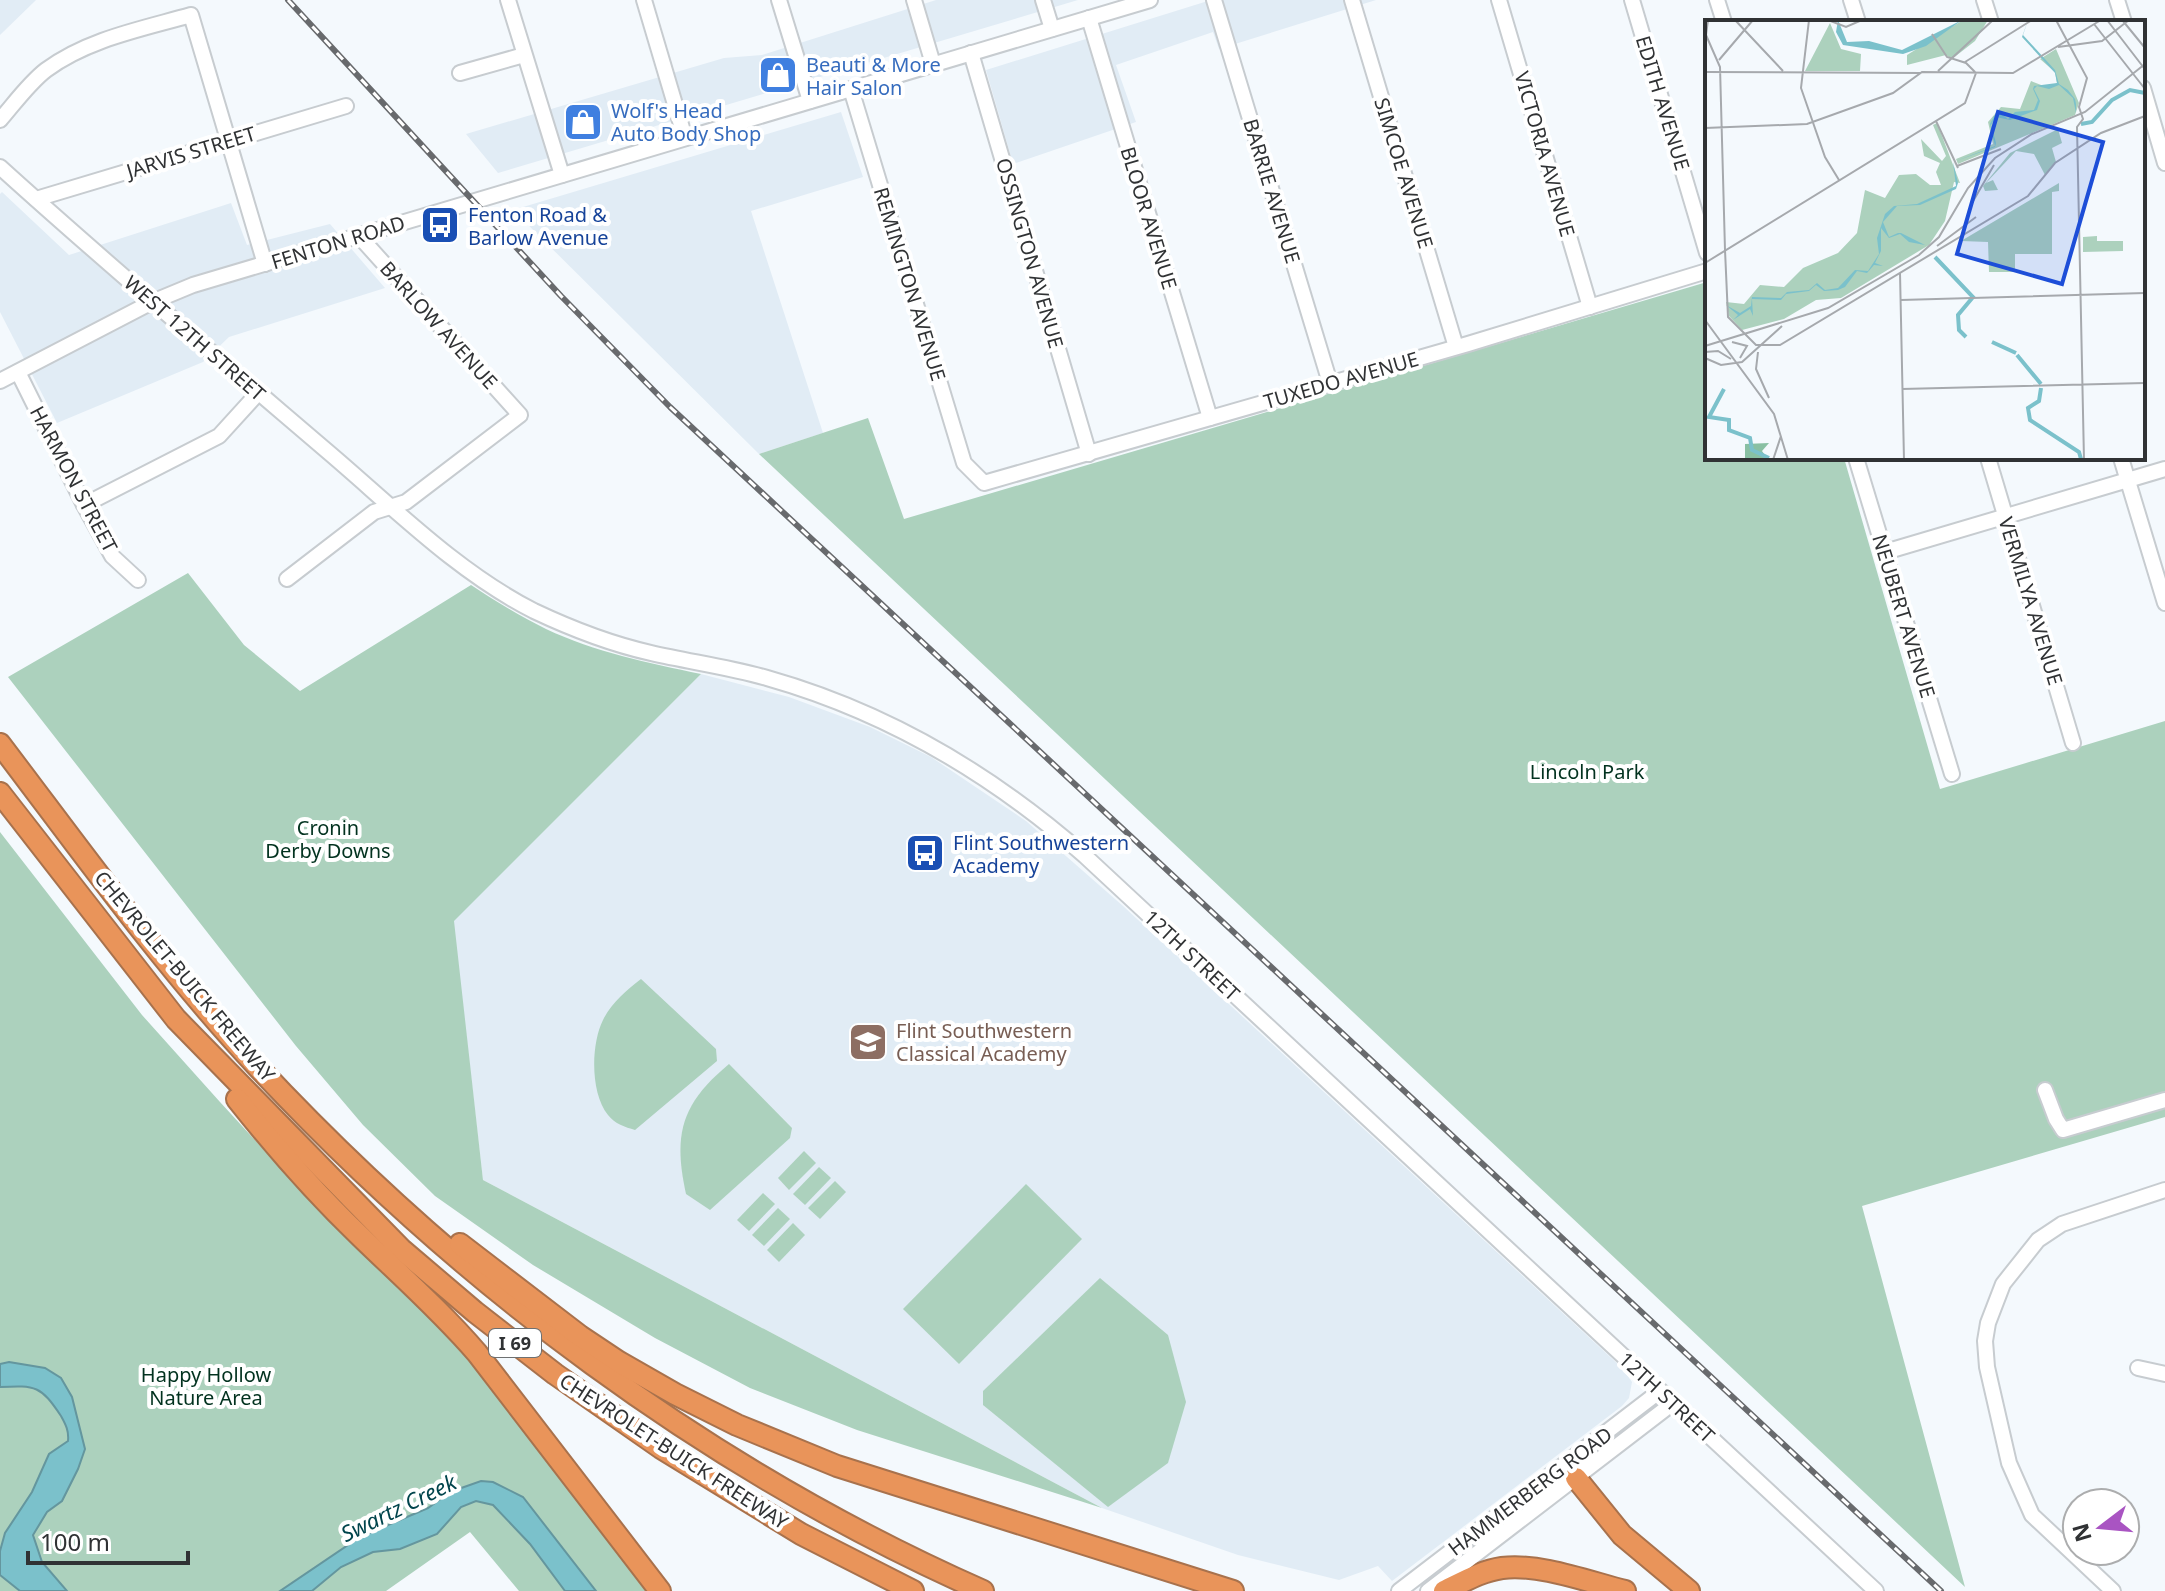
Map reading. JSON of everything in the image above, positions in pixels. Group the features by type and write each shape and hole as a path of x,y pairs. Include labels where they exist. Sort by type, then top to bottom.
{"highway":[{"name":"CHEVROLET-BUICK FREEWAY","path":"0,744 150,941 253,1062 358,1169 480,1277 648,1404 770,1481 830,1515 983,1591"},
{"name":"CHEVROLET-BUICK FREEWAY","path":"0,793 176,1019 401,1249 518,1346 601,1407 705,1476 801,1534 913,1591"},
{"path":"176,1019 279,1153 447,1319 485,1361 660,1591"},
{"path":"358,1169 580,1336 645,1377 727,1420 837,1466 1233,1591"},
{"path":"1576,1478 1622,1535 1689,1591"},
{"path":"1444,1591 1481,1574 1516,1567 1625,1591"}],"street":[{"path":"508,0 562,175"},
{"path":"644,0 685,138"},
{"path":"779,0 810,101"},
{"path":"914,0 933,64"},
{"path":"1043,0 1052,29"},
{"name":"FENTON ROAD","path":"0,381 152,302 193,285 1150,0"},
{"name":"BARRIE AVENUE","path":"1214,0 1330,383"},
{"name":"SIMCOE AVENUE","path":"1352,0 1456,347"},
{"name":"VICTORIA AVENUE","path":"1499,0 1590,307"},
{"name":"EDITH AVENUE","path":"1632,0 1705,246"},
{"path":"1717,0 1723,20"},
{"path":"1851,0 1857,20"},
{"path":"1984,0 1990,20"},
{"path":"2117,0 2123,20"},
{"path":"0,120 45,70 102,40 191,15 265,264"},
{"name":"BLOOR AVENUE","path":"1089,18 1210,418"},
{"name":"OSSINGTON AVENUE","path":"971,53 1089,454"},
{"path":"460,73 524,55"},
{"name":"REMINGTON AVENUE","path":"851,89 964,463 976,476"},
{"path":"2145,96 2165,163"},
{"name":"JARVIS STREET","path":"36,199 346,106"},
{"name":"WEST 12TH STREET","path":"0,167 152,302 393,507"},
{"name":"BARLOW AVENUE","path":"359,236 520,415 406,502 393,507"},
{"name":"TUXEDO AVENUE","path":"976,476 984,483 1089,454 1705,272"},
{"name":"HARMON STREET","path":"18,372 112,556 138,580"},
{"path":"84,505 219,436 259,392"},
{"name":"NEUBERT AVENUE","path":"1857,460 1952,774"},
{"name":"VERMILYA AVENUE","path":"1989,460 2073,743"},
{"path":"2122,460 2165,603"},
{"path":"1885,552 2165,469"},
{"path":"287,579 374,512 393,507"},
{"name":"12TH STREET","path":"393,507 489,584 556,621 626,646 741,671 831,699 902,730 998,786 1085,856 1876,1591"},
{"path":"2045,1090 2063,1130 2165,1100"},
{"path":"2113,1591 2032,1515 2009,1463 1987,1367 1985,1341 1988,1323 2003,1284 2038,1240 2062,1224 2165,1190"},
{"path":"2138,1368 2165,1374"},
{"name":"HAMMERBERG ROAD","path":"1399,1591 1660,1391"},
{"name":"HAMMERBERG ROAD","path":"1428,1591 1673,1403"},
{"path":"1551,1475 1565,1473 1576,1478"}],"shaded area":[{"path":"0,0 36,0 0,35"},
{"path":"936,0 1078,0 498,173 466,134 724,58 762,55"},
{"path":"1211,0 1376,0 1219,49 1213,32 1116,65 1136,122 1013,164 986,70"},
{"path":"841,112 863,177 751,211 823,433 759,454 513,210"},
{"path":"2,192 69,255 231,203 247,245 330,224 385,288 229,337 203,362 57,423 0,312"},
{"name":"Flint Southwestern Classical Academy","path":"701,674 789,697 870,727 931,757 1026,821 1123,906 1621,1367 1632,1382 1629,1398 1392,1581 1378,1566 1339,1580 1238,1555 1102,1508 483,1180 453,921"}],"green space":[{"name":"Lincoln Park","path":"1705,283 1705,460 1845,460 1940,789 2165,721 2165,1117 1862,1206 1965,1587 759,454 868,418 904,519"},
{"name":"Cronin Derby Downs","path":"188,573 244,645 300,691 471,585 527,619 583,644 701,674 454,921 483,1180 1102,1508 857,1430 750,1388 655,1338 533,1265 435,1196 363,1125 296,1046 8,677"},
{"name":"Happy Hollow Nature Area","path":"0,832 142,1015 311,1201 472,1359 648,1591 519,1591 470,1532 386,1591 0,1591"},
{"path":"641,979 716,1049 717,1061 635,1130 614,1121 602,1106 594,1068 596,1042 606,1014"},
{"path":"729,1064 792,1128 790,1138 710,1210 686,1194 680,1154 681,1137 691,1107 700,1093"},
{"path":"804,1151 816,1163 789,1190 778,1178"},
{"path":"819,1167 831,1178 805,1205 793,1194"},
{"path":"835,1181 846,1192 820,1219 808,1208"},
{"path":"1026,1184 1082,1239 959,1364 903,1309"},
{"path":"763,1193 775,1204 749,1231 737,1220"},
{"path":"778,1208 790,1219 764,1246 752,1235"},
{"path":"793,1223 805,1235 779,1262 767,1250"},
{"path":"1100,1278 1168,1335 1186,1402 1168,1463 1108,1507 983,1405 983,1391"}],"water":[{"path":"9,1362 45,1368 61,1378 72,1397 85,1449 62,1501 47,1512 33,1535 42,1562 67,1591 20,1591 0,1575 0,1551 5,1533 32,1492 49,1454 68,1441 67,1428 61,1416 42,1393 30,1387 0,1387 0,1364"},
{"path":"481,1481 493,1482 523,1497 596,1591 565,1591 530,1544 493,1505 476,1501 461,1507 437,1534 400,1549 373,1552 341,1567 312,1591 280,1591 360,1537 428,1508 450,1492"}],"railway":[{"path":"288,0 561,296 670,407 1941,1591"}],"place":[{"name":"Beauti & More Hair Salon","path":"778,75"},
{"name":"Wolf's Head Auto Body Shop","path":"583,122"},
{"name":"Fenton Road & Barlow Avenue","path":"440,225"},
{"name":"Flint Southwestern Academy","path":"925,853"},
{"name":"Flint Southwestern Classical Academy","path":"868,1042"}],"water label":[{"name":"Swartz Creek","path":"398,1507"}]}
